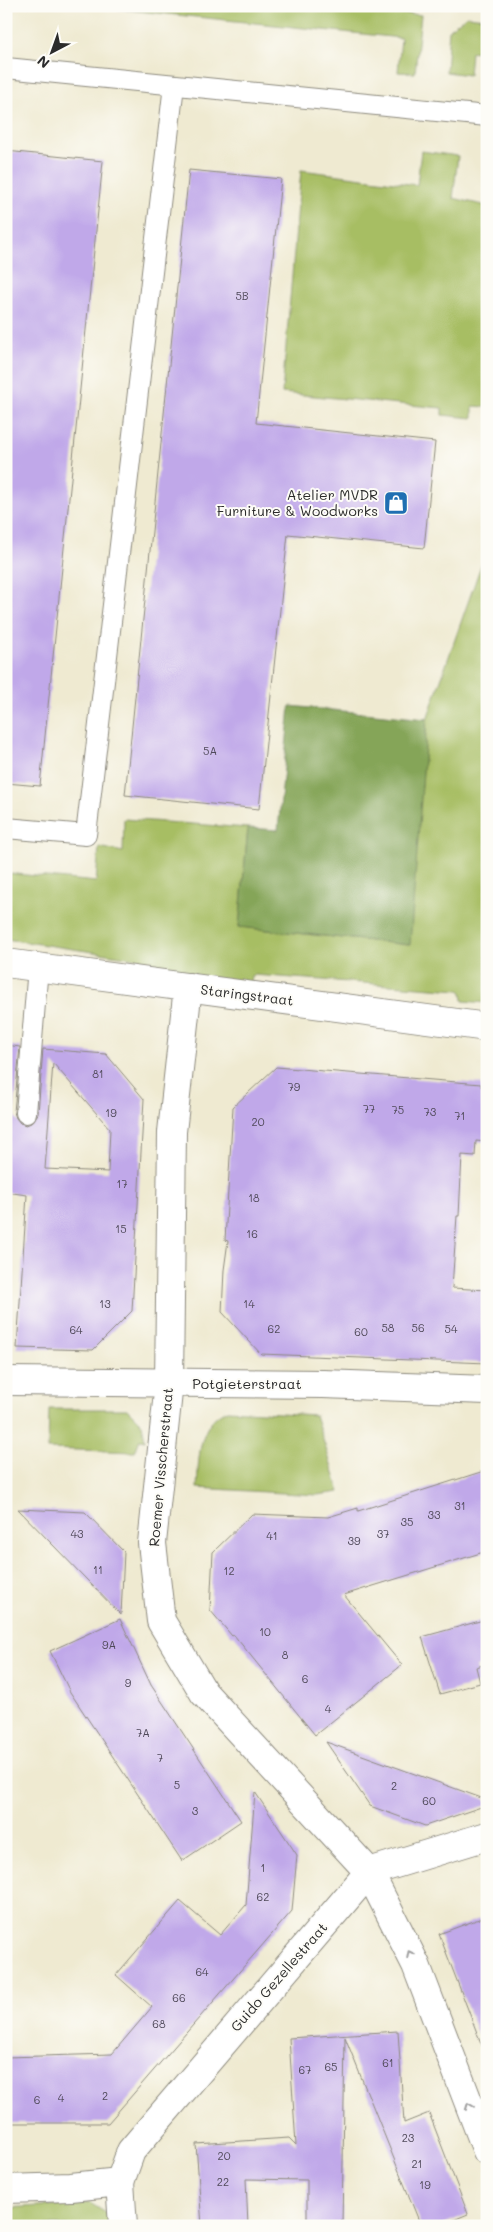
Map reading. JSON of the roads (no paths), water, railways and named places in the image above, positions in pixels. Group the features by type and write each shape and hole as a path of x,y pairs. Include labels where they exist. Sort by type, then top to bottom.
{"street":[{"name":"Staringstraat","path":"6,963 487,1027"},
{"name":"Roemer Visscherstraat","path":"188,987 172,1132 169,1383 152,1543 161,1621 204,1693 369,1872 416,1965 487,2151"},
{"name":"Potgieterstraat","path":"6,1381 323,1384 487,1390"},
{"path":"369,1872 487,1836"},
{"name":"Guido Gezellestraat","path":"120,2182 131,2151 369,1872"},
{"path":"6,2189 71,2187 120,2182 123,2226"}],"lane":[{"path":"6,68 487,116"},
{"path":"6,828 86,835 174,85"},
{"path":"26,1113 38,967"}],"place":[{"name":"Atelier MVDR Furniture & Woodworks","path":"396,503"}]}
